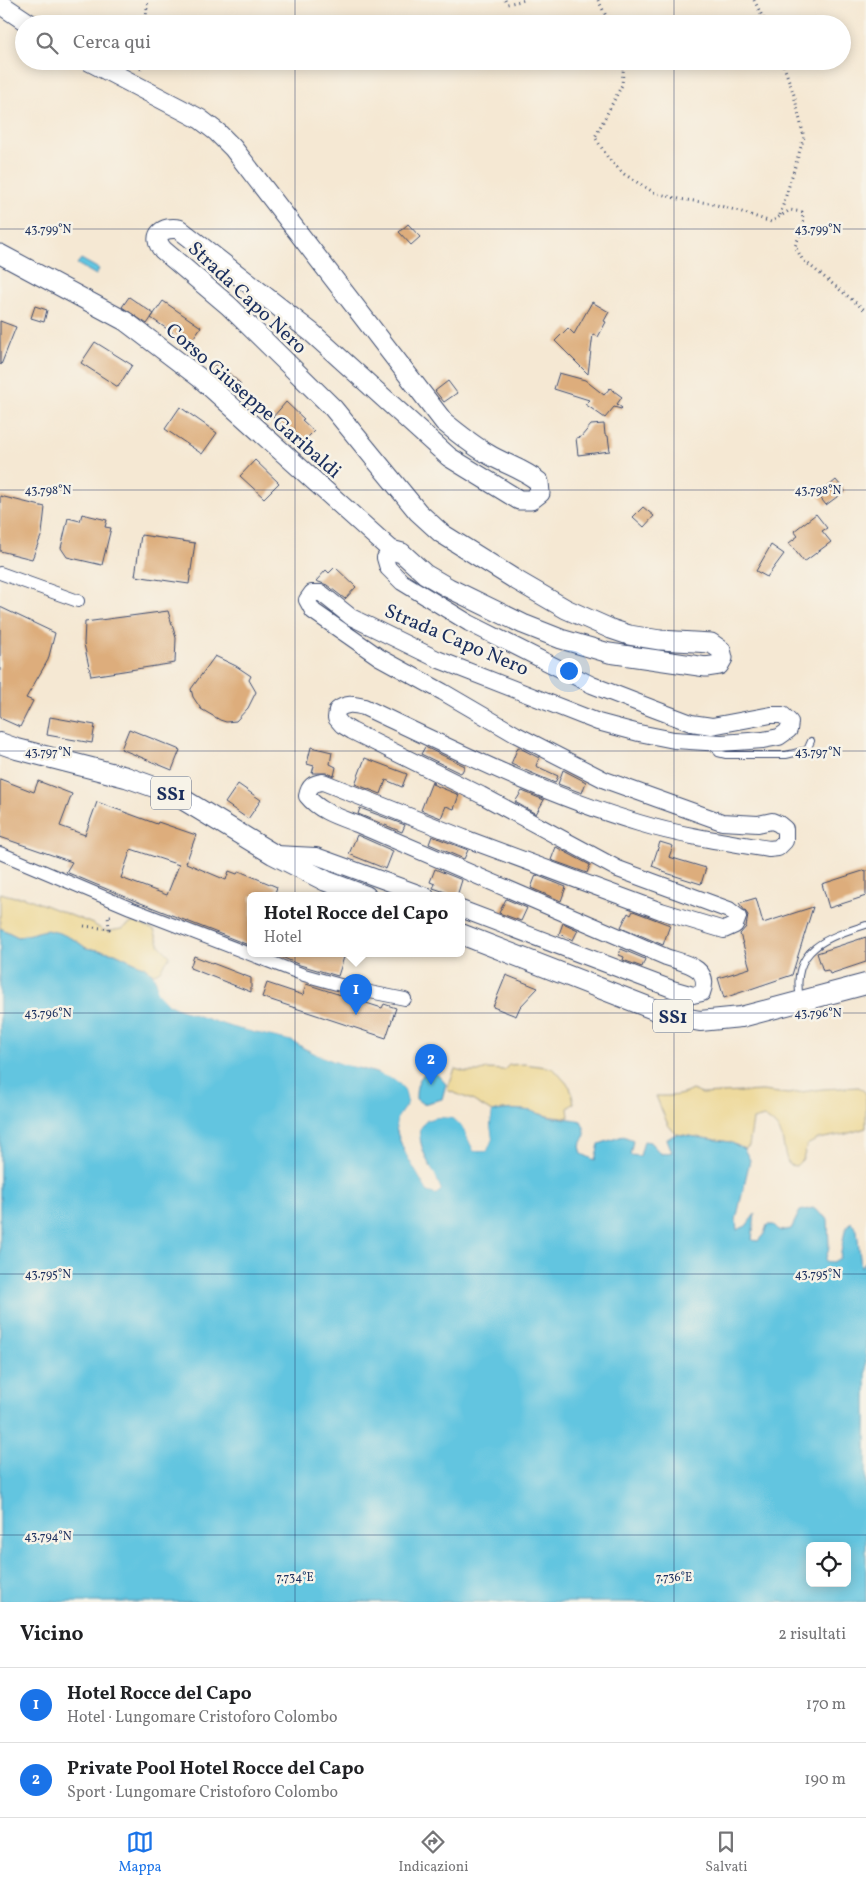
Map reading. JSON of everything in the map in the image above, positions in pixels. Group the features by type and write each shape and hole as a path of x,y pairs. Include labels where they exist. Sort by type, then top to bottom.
{"main road":[{"path":"0,4 16,15"},
{"name":"Strada Capo Nero","path":"106,70 200,118 217,132 254,173 444,422 470,443 489,455 532,476 539,482 540,493 532,500 519,500 449,457 311,332 180,229 171,227 163,230 158,238 158,242 163,250 229,306 333,408 418,512 441,533 469,552 566,609 629,635 660,640 711,643 721,650 723,658 719,666 706,667 609,653 590,648 523,624 488,608 424,574 402,553 391,550"},
{"name":"Corso Giuseppe Garibaldi","path":"0,254 125,321 200,378 391,550"},
{"name":"SS1","path":"0,742 17,749 126,777 174,794 272,854 326,881 355,892"},
{"name":"SS1","path":"465,936 678,1017 700,1020 741,1017 866,984"}],"street":[{"name":"Strada Capo Nero","path":"391,550 385,558 388,568 402,582 469,623 592,684 691,723 712,726 771,715 783,715 790,722 789,730 779,736 744,742 674,740 598,722 437,659 350,617 321,593 312,593 307,600 313,611 378,657 540,747 605,780 697,814 722,822 758,824 776,822 782,826 786,834 785,841 781,846 769,849 702,838 640,824 597,810 514,776 364,707 352,704 343,705 337,710 336,718 342,725 352,731 481,795 618,869 729,910 738,917 736,925 724,930 713,928 464,838 322,782 314,783 309,789 307,796 323,810 697,968 704,976 705,986 702,993 693,996 672,990 465,911"},
{"path":"0,573 78,601"},
{"path":"0,853 130,908 247,952"},
{"path":"272,854 316,856 415,892"},
{"path":"259,957 304,974 355,989 405,999"}],"lane":[{"path":"712,742 718,753 786,754 807,750 811,741"},
{"path":"801,1001 798,976 805,958 822,942 834,935 866,925"}],"path":[{"path":"146,15 148,0"},
{"path":"505,0 507,4 525,0"},
{"path":"598,0 606,15"},
{"path":"754,0 762,15"},
{"path":"623,70 622,85 595,137 608,158 624,174 653,192 679,199 717,205 770,222 790,210 802,212 804,226 795,246 802,259 866,311"},
{"path":"780,215 804,137 794,95 785,70"},
{"path":"84,926 109,929 108,916 130,908"}],"sand":[{"path":"0,893 24,897 93,924 103,930 121,929 134,922 154,930 160,946 170,956 160,970 153,974 145,967 115,953 86,948 75,940 30,935 18,937 0,928"},
{"path":"524,1064 553,1068 570,1087 574,1103 568,1108 569,1117 555,1117 518,1109 492,1112 472,1100 447,1090 455,1069 466,1072 478,1072 487,1069 504,1070 509,1065"},
{"path":"859,1087 866,1093 866,1128 818,1139 807,1145 803,1159 796,1166 789,1165 780,1133 772,1122 764,1117 753,1120 749,1146 744,1149 730,1142 676,1134 668,1125 656,1096 679,1095 692,1090 702,1094 762,1091 788,1094 823,1089"}],"water":[{"path":"81,259 99,269 96,275 77,264"},
{"path":"0,928 18,937 46,930 60,933 86,948 115,953 145,967 153,974 157,982 158,992 168,1004 179,1009 232,1027 293,1041 305,1049 333,1061 384,1075 397,1081 405,1090 408,1103 397,1120 398,1136 407,1156 428,1192 436,1194 441,1190 424,1154 420,1138 419,1130 426,1120 438,1117 452,1118 462,1126 474,1151 487,1151 492,1139 490,1125 492,1112 521,1110 581,1121 585,1134 580,1146 582,1154 595,1160 599,1144 623,1136 633,1140 630,1155 640,1156 644,1141 650,1142 661,1154 672,1152 667,1139 676,1134 730,1142 744,1149 750,1160 736,1220 737,1230 746,1226 755,1214 752,1240 758,1241 764,1234 767,1225 774,1225 780,1231 791,1229 800,1211 813,1208 828,1219 829,1248 825,1261 833,1262 840,1258 845,1230 851,1222 857,1230 861,1267 866,1261 866,1602 0,1602"},
{"path":"430,1067 446,1084 442,1099 423,1104 416,1099 417,1089 421,1078"}],"pier":[{"path":"155,973 159,981 160,991 169,1002 180,1007 233,1025 294,1039 319,1053 346,1062 371,1067 398,1080 407,1089 411,1103 398,1126 415,1166 430,1190 435,1191 438,1189 417,1144 417,1129 425,1118 438,1115 453,1116 464,1124 475,1149 486,1149 490,1138 488,1125 490,1111 492,1112 490,1125 492,1139 487,1151 474,1151 462,1126 452,1118 438,1117 426,1120 419,1130 420,1144 425,1159 435,1175 441,1190 436,1194 428,1192 406,1154 396,1126 397,1119 408,1103 405,1090 397,1081 370,1070 345,1065 318,1055 293,1041 232,1027 179,1009 168,1004 157,992 157,982 153,974"}],"building":[{"path":"408,224 420,237 411,245 399,232"},
{"path":"129,297 154,314 147,324 122,307"},
{"path":"163,301 201,327 189,344 151,318"},
{"path":"592,302 609,312 598,337 593,334 588,374 555,341 568,328 574,334"},
{"path":"35,306 47,310 44,322 31,318"},
{"path":"0,321 16,327 1,365 0,364"},
{"path":"95,342 132,365 118,387 81,363"},
{"path":"217,363 241,384 233,393 210,371"},
{"path":"559,373 585,380 604,395 610,388 622,397 617,404 622,408 614,407 605,418 585,404 589,400 554,389"},
{"path":"448,381 457,393 444,402 435,391"},
{"path":"286,402 314,431 302,443 273,417"},
{"path":"180,407 217,433 202,454 165,429"},
{"path":"604,424 610,451 578,455 576,438 581,437 591,425"},
{"path":"255,460 279,483 264,498 240,476"},
{"path":"836,480 845,491 826,505 818,495"},
{"path":"0,496 45,507 42,534 32,559 0,551"},
{"path":"643,507 654,516 644,527 633,517"},
{"path":"82,514 107,520 105,527 111,528 102,565 67,557 61,548 68,518 80,521"},
{"path":"816,514 827,528 822,531 831,542 804,562 789,543 798,536 794,531"},
{"path":"141,535 195,543 189,584 135,576"},
{"path":"771,545 784,554 767,577 756,571"},
{"path":"335,567 356,587 345,599 327,585 316,581 326,570 329,573"},
{"path":"0,607 55,633 48,660 26,698 33,701 20,727 0,718"},
{"path":"168,611 176,638 175,663 91,676 84,644 85,622"},
{"path":"215,656 251,676 249,680 256,692 248,708 236,721 226,722 220,720 201,709 193,697 191,689"},
{"path":"50,717 95,725 92,743 47,735"},
{"path":"129,729 180,750 172,770 121,749"},
{"path":"311,747 332,752 330,764 336,767 334,776 326,773 312,773 314,766 307,764"},
{"path":"425,747 465,766 462,772 460,773 421,754"},
{"path":"518,747 539,758 536,766 558,776 555,783 511,764"},
{"path":"365,758 407,774 402,787 386,780 381,794 355,784"},
{"path":"563,770 586,782 582,793 558,784"},
{"path":"0,779 34,792 38,781 72,794 60,826 85,835 97,802 157,824 158,822 196,835 186,863 226,880 229,871 237,874 239,871 277,887 275,892 247,892 247,944 66,872 72,862 0,837","holes":["131,849 179,865 167,895 121,878"]},
{"path":"432,782 434,783 432,784 459,795 454,809 446,806 441,818 421,810"},
{"path":"238,784 261,800 248,819 225,803"},
{"path":"522,791 544,800 536,814 515,802"},
{"path":"360,808 405,825 402,832 358,814"},
{"path":"357,835 393,851 386,869 349,854"},
{"path":"432,836 468,850 464,859 429,844"},
{"path":"660,842 673,846 669,857 706,868 701,884 663,872 652,866"},
{"path":"556,847 590,865 587,873 551,860"},
{"path":"435,869 462,880 458,892 445,892 433,888 435,884 430,882"},
{"path":"866,870 866,896 829,908 822,884"},
{"path":"536,875 566,887 561,901 531,888"},
{"path":"756,898 763,923 813,907 792,975 724,998 718,978 750,968 740,934 746,927 748,915 739,903"},
{"path":"506,899 527,908 521,921 499,913"},
{"path":"633,911 670,925 663,945 621,927 628,913 631,915"},
{"path":"563,923 578,930 573,940 559,934"},
{"path":"866,937 866,962 830,974 828,970 823,971 817,953"},
{"path":"621,949 645,959 642,967 623,960 624,957 619,955"},
{"path":"194,956 251,978 251,992 190,968"},
{"path":"282,957 344,957 338,976 300,965"},
{"path":"506,975 538,988 520,1007 516,1016 493,1007"},
{"path":"267,983 303,995 306,984 382,1008 384,1004 396,1008 386,1038 262,997"}],"place":[{"name":"Hotel Rocce del Capo","path":"356,1015"},
{"name":"Private Pool Hotel Rocce del Capo","path":"431,1085"}]}
